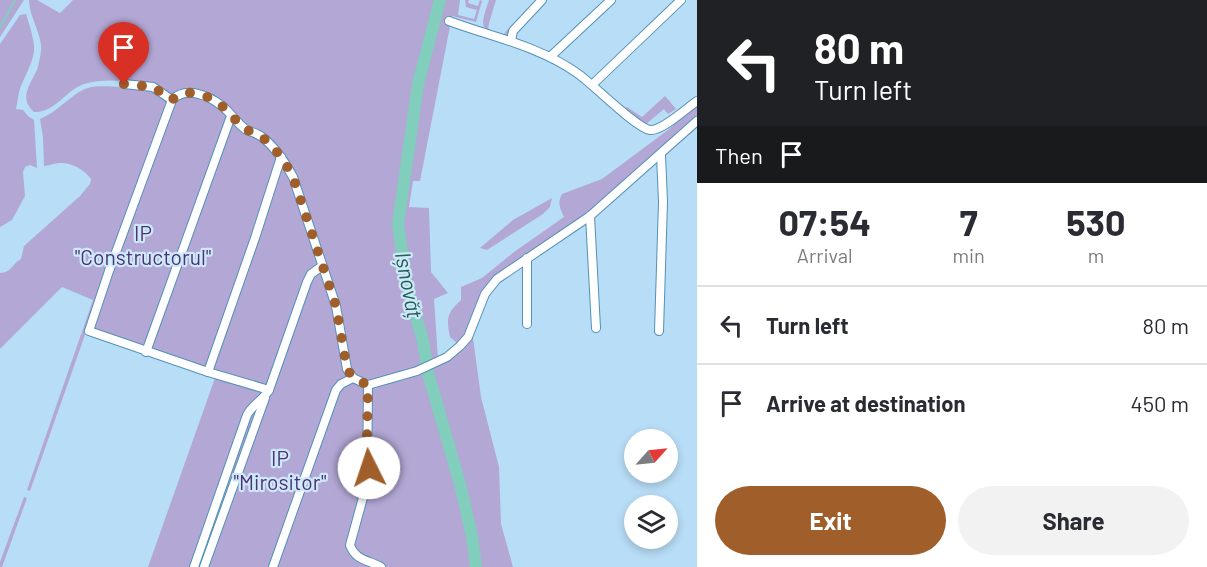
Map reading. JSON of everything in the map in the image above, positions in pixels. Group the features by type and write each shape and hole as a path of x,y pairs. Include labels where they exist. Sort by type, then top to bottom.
{"street":[{"path":"511,41 513,31 542,0"},
{"path":"550,57 611,0"},
{"path":"593,84 681,0"},
{"path":"449,21 489,36 511,41 550,57 593,84 633,119 650,130 661,127 697,101"},
{"path":"124,84 153,87 172,100"},
{"path":"267,393 89,331 172,100 178,94 191,92 222,105 245,128 262,137 281,157 293,177 336,306 347,369 353,378 368,385 417,371 447,357 468,336 490,286 506,271 590,216 697,121"},
{"path":"146,352 231,116"},
{"path":"659,331 663,202 661,154"},
{"path":"208,372 281,157"},
{"path":"590,216 596,328"},
{"path":"527,258 527,324"},
{"path":"204,567 307,282 311,274 322,266"},
{"path":"273,567 336,390 341,384 353,378"},
{"path":"368,385 367,483 350,545 357,557 381,567"},
{"path":"194,567 250,410 267,393"}],"green space":[{"path":"0,0 24,0 0,37"},
{"path":"29,0 37,0 60,13 73,0 460,0 458,15 474,19 477,10 466,7 465,0 478,6 480,0 482,1 476,22 452,16 420,181 413,181 409,207 429,208 431,272 448,293 434,299 438,359 372,379 375,389 416,375 450,358 473,338 481,397 499,467 501,524 513,567 148,567 215,378 86,332 30,491 27,490 93,300 62,287 0,349 0,273 9,270 21,259 24,246 80,196 90,184 91,179 73,165 59,163 44,166 40,119 82,90 96,87 122,87 123,81 84,84 48,109 34,112 29,107 26,97 38,68 41,45"},
{"path":"489,0 496,0 488,30 483,21"},
{"path":"26,14 33,37 34,51 20,89 16,109 23,110 34,120 37,168 30,165 25,167 23,172 25,196 12,220 0,227 0,44 20,15"},
{"path":"508,29 508,36 496,34 488,30 503,35"},
{"path":"665,96 676,109 668,114 664,109 646,124 624,109 627,107 642,117"},
{"path":"697,105 697,116 573,225 495,276 481,293 465,336 458,344 450,337 449,316 461,300 461,287 482,278 564,217 559,203 562,194 602,179 668,130"},
{"path":"552,198 550,207 543,214 487,250 480,248 513,220"},
{"path":"24,497 27,498 2,567 0,567 0,562"}],"waterway":[{"path":"0,27 15,0"},
{"name":"Ișnovăț","path":"440,0 418,84 398,224 407,286 423,341 428,373 460,484 472,536 476,567"}],"route":[{"path":"124,84 153,87 172,100 178,94 186,92 204,96 222,105 245,128 262,137 286,162 336,306 347,369 353,378 368,385 369,468"}],"park label":[{"name":"IP \"Constructorul\"","path":"143,246"},
{"name":"IP \"Mirositor\"","path":"280,471"}]}
